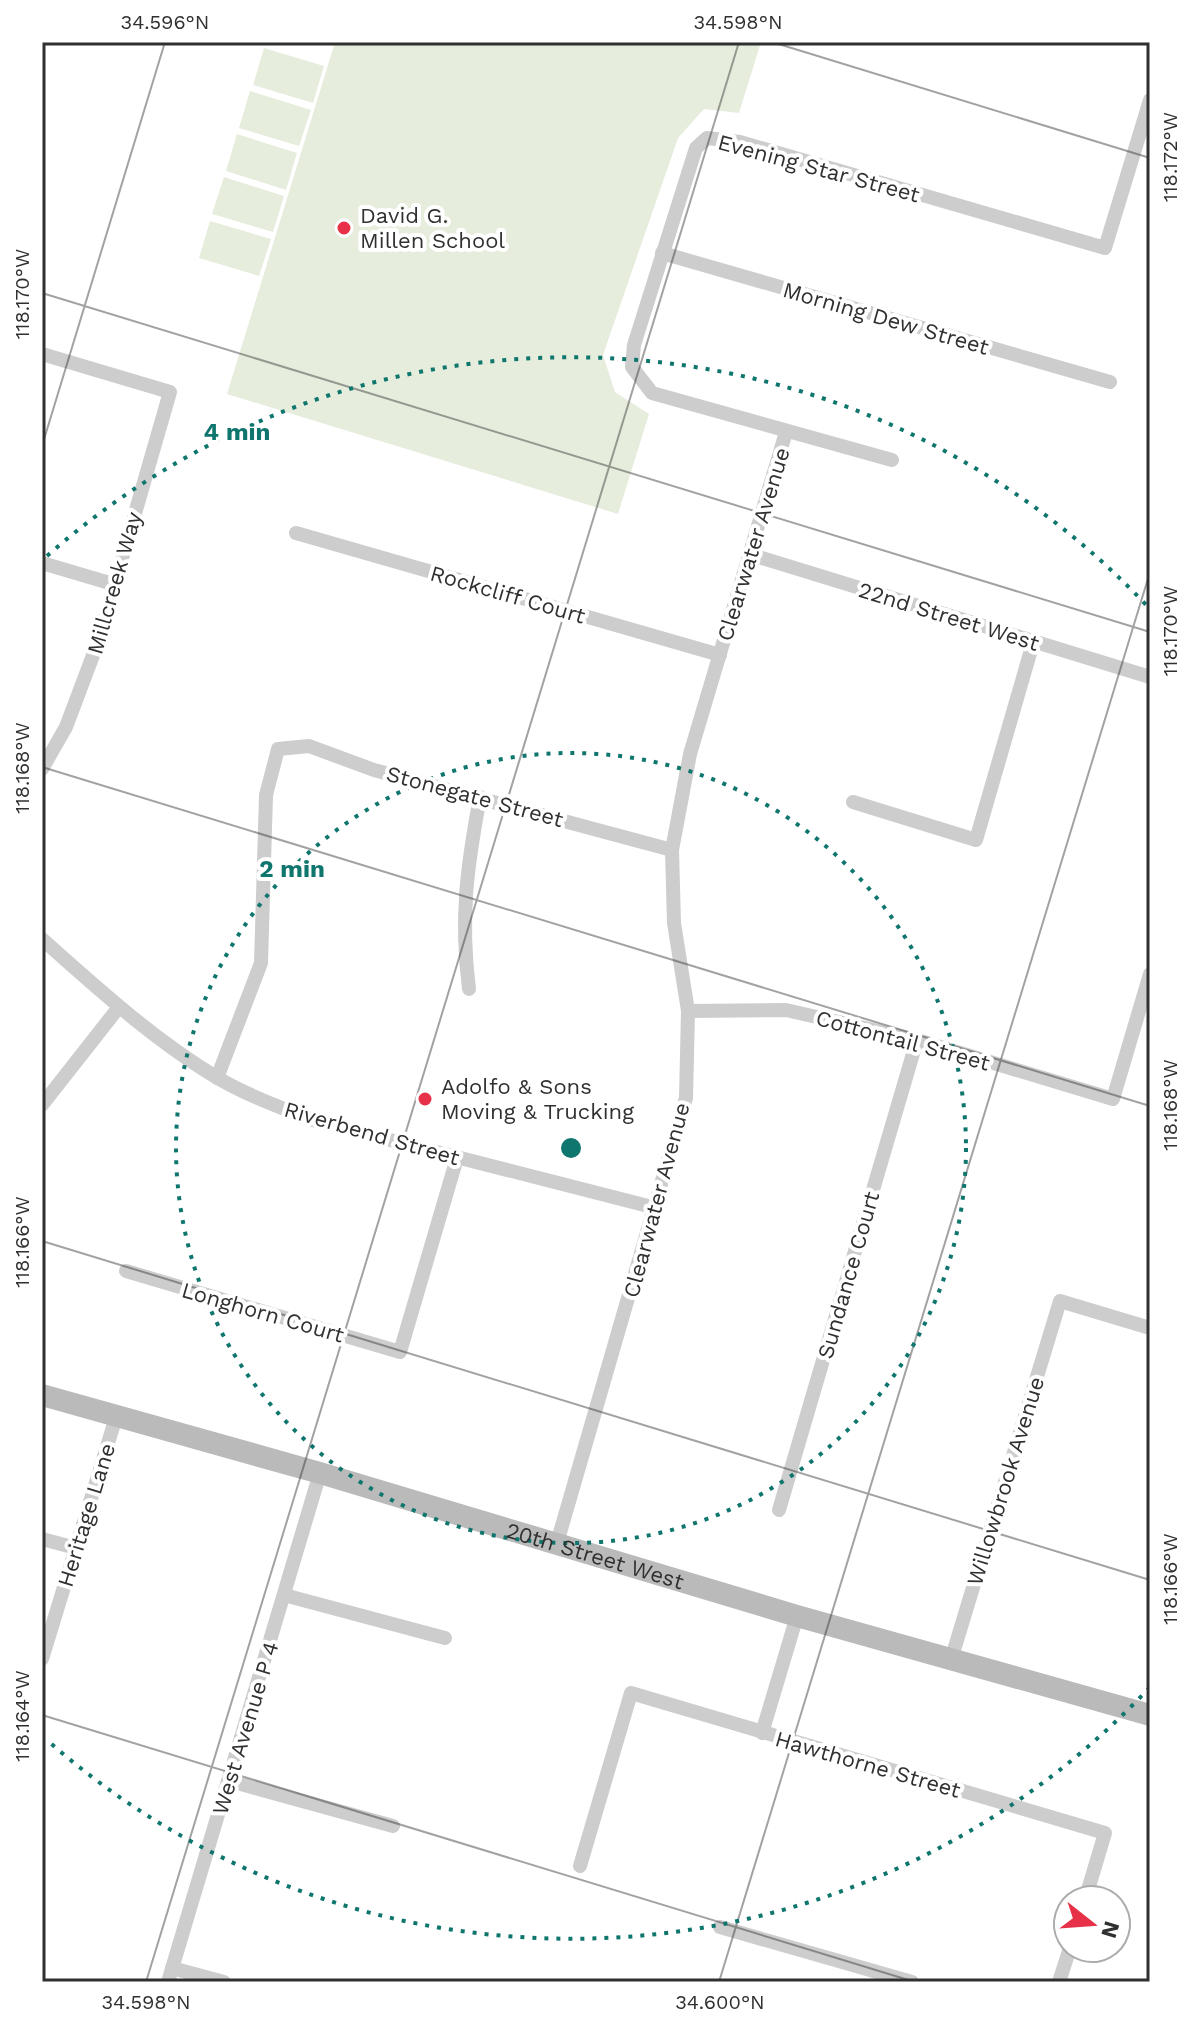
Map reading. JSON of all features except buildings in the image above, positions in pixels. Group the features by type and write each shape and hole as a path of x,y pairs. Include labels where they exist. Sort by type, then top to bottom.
{"street":[{"name":"Evening Star Street","path":"786,432 652,393 632,367 662,253 696,148 707,138 755,146 1105,248 1150,100"},
{"name":"Morning Dew Street","path":"662,253 1110,382"},
{"name":"Millcreek Way","path":"42,354 170,392 98,642 66,727 42,769"},
{"path":"786,432 892,460"},
{"name":"Clearwater Avenue","path":"557,1543 686,1098 688,1011 674,923 672,850 690,754 786,432"},
{"name":"Rockcliff Court","path":"296,533 720,655"},
{"name":"22nd Street West","path":"749,554 1150,677"},
{"path":"42,563 113,584"},
{"path":"853,802 976,840 1033,643"},
{"name":"Stonegate Street","path":"217,1078 261,963 266,795 278,749 309,746 374,770 672,850"},
{"path":"469,989 463,944 464,884 480,797"},
{"name":"Riverbend Street","path":"42,939 119,1007 217,1078 312,1120 656,1208"},
{"name":"Cottontail Street","path":"688,1011 786,1010 917,1040 1113,1099 1150,974"},
{"path":"42,1105 119,1007"},
{"name":"Sundance Court","path":"779,1510 917,1040"},
{"name":"Longhorn Court","path":"126,1271 400,1352 457,1158"},
{"name":"Willowbrook Avenue","path":"951,1660 1060,1301 1150,1328"},
{"name":"20th Street West","path":"42,1395 320,1473 797,1616 1150,1715"},
{"name":"Heritage Lane","path":"42,1659 116,1417"},
{"name":"West Avenue P 4","path":"170,1975 320,1473"},
{"path":"42,1539 76,1548"},
{"path":"284,1595 445,1638"},
{"path":"762,1733 797,1616"},
{"name":"Hawthorne Street","path":"580,1866 631,1693 1105,1833 1090,1884"},
{"path":"230,1781 393,1826"},
{"path":"720,1927 912,1982"},
{"path":"170,1975 224,1982"}],"green space":[{"name":"David G. Millen School","path":"335,42 761,42 739,113 704,109 678,138 603,355 615,392 649,414 618,514 227,394"},
{"path":"264,48 324,66 313,103 253,85"},
{"path":"250,91 311,110 299,146 239,128"},
{"path":"237,134 297,153 286,190 226,171"},
{"path":"224,177 284,196 273,232 212,214"},
{"path":"210,221 271,239 259,276 199,258"}],"place":[{"name":"David G. Millen School","path":"344,228"},
{"name":"Adolfo & Sons Moving & Trucking","path":"425,1099"}]}
